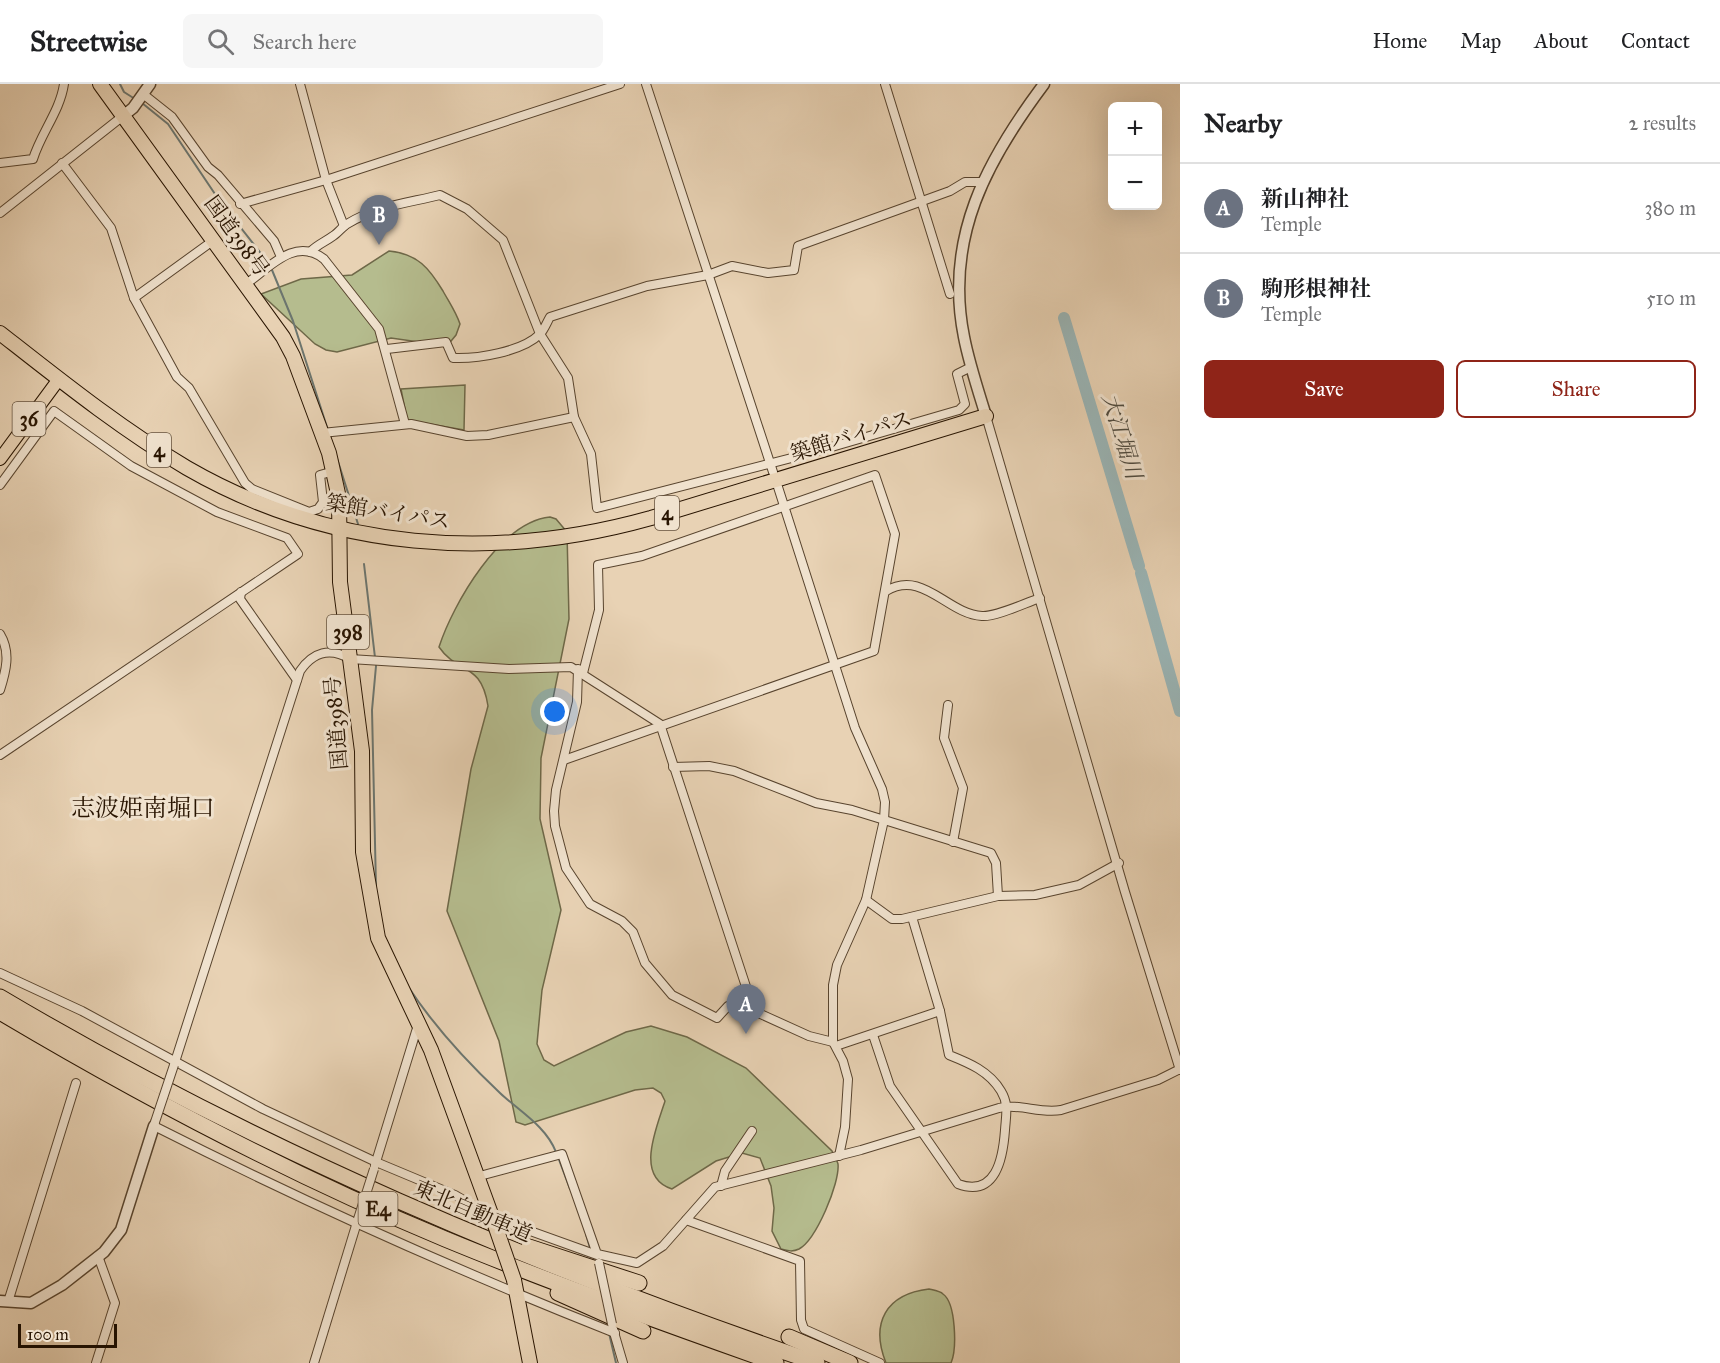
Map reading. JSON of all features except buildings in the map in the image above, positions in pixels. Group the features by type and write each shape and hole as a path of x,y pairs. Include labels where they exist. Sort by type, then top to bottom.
{"highway":[{"name":"国道398号","path":"100,84 128,112 283,337 329,432 339,498 340,582 362,751 361,825 378,938 431,1050 476,1177 495,1221 516,1286 530,1363"},
{"name":"築館バイパス","path":"0,333 133,433 188,469 255,501 339,528 388,538 441,544 496,544 571,537 651,518 986,416"},
{"name":"東北自動車道","path":"0,997 157,1086 281,1149 432,1217 596,1283 817,1363"},
{"name":"東北自動車道","path":"0,1012 162,1104 275,1161 442,1238 648,1318 776,1363"},
{"path":"432,1217 639,1283"},
{"path":"442,1238 495,1265 643,1330"},
{"path":"789,1337 861,1361"}],"main road":[{"name":"36","path":"0,459 59,379"}],"street":[{"path":"0,163 33,159 44,130 58,104 64,84"},
{"path":"300,84 326,180 344,226"},
{"path":"240,204 326,180 620,84"},
{"path":"646,84 773,472"},
{"path":"885,84 950,294"},
{"path":"0,973 82,1011 174,1063 375,1165 455,1195 495,1221 592,1252 637,1263 663,1246 715,1187 839,1156 1008,1106 1048,1113 1158,1080 1180,1070 971,367 961,316 961,258 968,222 981,182 998,148 1044,84"},
{"path":"0,213 128,112 145,90 172,117 208,166 273,241 281,257"},
{"path":"62,163 111,228 134,298 177,377 189,388 245,483 252,489 309,512 318,509 323,502 320,475 334,471"},
{"path":"387,349 446,342 453,358 498,354 540,334 550,317 647,286 708,275 732,266 768,273 794,270 798,246 951,191 965,182 981,182"},
{"path":"310,252 344,226 395,203 440,195 484,221 503,240 540,334 568,378 574,417 591,454 597,508 811,453 962,409 965,401 957,374 971,367"},
{"path":"134,298 214,240"},
{"path":"246,284 281,257 294,251 310,252 324,259 354,294 379,329 387,349 405,424"},
{"path":"0,485 54,411 131,466 217,512 287,538 298,554 0,755"},
{"path":"329,432 405,424 467,436 488,435 574,417"},
{"path":"564,760 660,724 874,651 894,534 875,475 642,556 598,565 599,610 580,671 577,702 556,790 555,826 566,868 590,904 622,921 633,932 645,963 672,995 717,1018 728,1006 741,1004 809,1036 834,1044 873,1035 940,1011"},
{"path":"778,487 855,729 882,789 884,820 866,900 837,964 833,986 834,1044 848,1079 845,1127 839,1156"},
{"path":"886,591 901,585 925,588 957,608 983,616 1040,598"},
{"path":"241,592 240,599 297,680"},
{"path":"0,634 6,644 7,668 0,690"},
{"path":"76,1083 4,1302 31,1303 62,1285 98,1256 121,1230 297,680 308,659 317,654 338,652 350,659 509,669 571,667 660,724 754,1011"},
{"path":"948,705 944,738 963,788 953,842"},
{"path":"673,766 709,766 734,771 816,803 839,807 991,853 996,863 998,896"},
{"path":"866,900 892,919 912,917 998,896 1035,895 1079,885 1119,863"},
{"path":"873,1035 890,1086 958,1185 966,1188 976,1186 995,1175 1003,1161 1008,1106 991,1077 977,1067 949,1055 940,1011 912,917"},
{"path":"314,1363 418,1025"},
{"path":"155,1124 358,1221 613,1328"},
{"path":"721,1186 725,1171 752,1131"},
{"path":"476,1177 562,1154 574,1185 592,1252 600,1263 613,1328 623,1363"},
{"path":"686,1220 800,1261 801,1320 804,1329 841,1347 861,1361 880,1363"},
{"path":"96,1363 115,1303 98,1256"}],"green space":[{"path":"389,251 408,255 422,264 433,275 443,291 460,324 456,335 447,346 391,338 337,352 326,350 315,344 261,294 301,279 352,275"},
{"path":"465,385 464,430 407,420 401,389"},
{"path":"550,517 556,519 567,532 569,619 541,758 540,819 561,910 542,990 537,1044 544,1060 554,1066 626,1032 651,1026 687,1037 746,1068 832,1151 838,1164 838,1173 826,1210 813,1235 797,1250 781,1249 772,1231 774,1208 771,1186 760,1158 742,1153 716,1161 672,1189 660,1183 651,1163 651,1150 665,1101 661,1093 653,1088 635,1090 525,1125 516,1122 499,1041 447,911 471,769 488,706 480,682 468,670 446,656 439,647 455,609 467,588 497,549 514,533 531,522"},
{"path":"929,1289 943,1294 951,1307 955,1337 951,1363 886,1363 881,1349 880,1335 885,1313 902,1297"}],"waterway":[{"path":"120,84 124,92 135,99"},
{"path":"142,103 168,124 219,200 266,260"},
{"path":"272,270 293,321 358,524"},
{"name":"大江堀川","path":"1064,318 1139,566"},
{"path":"364,564 376,666 372,710 376,887"},
{"name":"大江堀川","path":"1141,573 1180,711"},
{"path":"407,985 450,1042 500,1093 546,1134 556,1152"},
{"path":"558,1157 570,1189"},
{"path":"586,1234 590,1248"},
{"path":"609,1333 616,1363"}],"place":[{"name":"駒形根神社","path":"379,245"},
{"name":"新山神社","path":"746,1034"}],"district":[{"name":"志波姫南堀口","path":"143,808"}]}
